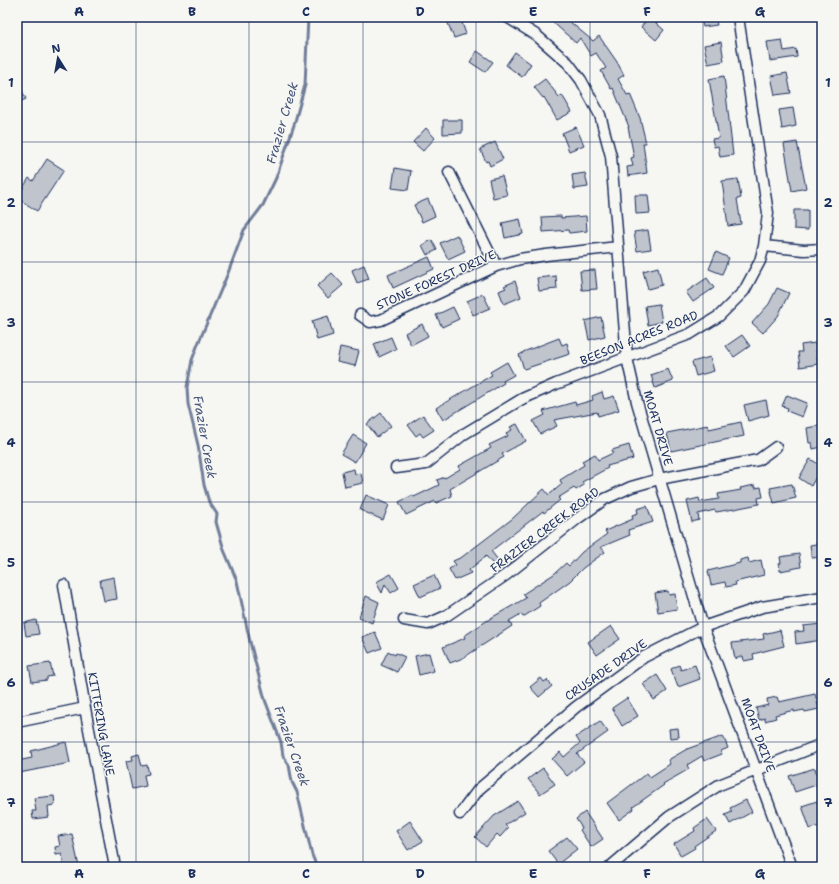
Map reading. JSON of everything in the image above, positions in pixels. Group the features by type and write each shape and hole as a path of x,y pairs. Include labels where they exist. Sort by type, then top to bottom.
{"street":[{"name":"BEESON ACRES ROAD","path":"396,468 426,464 470,430 522,400 556,384 690,334 719,316 744,291 752,276 764,246 767,230 767,200 738,17"},
{"name":"MOAT DRIVE","path":"507,18 536,34 568,63 592,98 607,135 611,156 626,358 636,402 703,627 792,867"},
{"path":"449,172 496,266"},
{"path":"764,246 804,250 822,249"},
{"name":"STONE FOREST DRIVE","path":"360,315 370,322 381,320 496,266 520,259 546,254 618,247"},
{"name":"FRAZIER CREEK ROAD","path":"404,620 428,624 446,616 506,575 605,499 631,487 659,479 758,460 776,447"},
{"name":"KITTERING LANE","path":"64,585 85,708 115,867"},
{"name":"CRUSADE DRIVE","path":"460,814 479,789 576,707 644,657 703,627 762,607 822,597"},
{"path":"17,722 85,708"},
{"path":"610,867 669,817 719,785 822,744"}],"building":[{"path":"460,17 466,34 454,38 447,21"},
{"path":"547,17 564,17 593,41 599,36 617,62 624,75 618,79 627,95 630,94 640,118 646,143 643,143 647,173 628,176 627,167 633,166 631,158 634,157 629,127 613,88 611,89 601,71 606,68 596,53 591,56 580,38 576,43"},
{"path":"649,17 664,30 656,40 641,27"},
{"path":"701,17 715,17 717,25 703,27"},
{"path":"782,40 784,51 796,49 797,57 770,61 767,42"},
{"path":"721,42 724,61 708,64 704,45"},
{"path":"477,51 493,62 485,72 470,62"},
{"path":"515,52 531,64 522,77 506,65"},
{"path":"787,73 791,93 775,95 771,76"},
{"path":"724,76 733,155 720,157 718,146 714,147 712,139 719,138 709,79"},
{"path":"545,79 559,97 562,95 572,112 557,120 544,97 543,98 534,87"},
{"path":"17,80 26,99 17,103"},
{"path":"793,108 796,126 782,129 779,110"},
{"path":"443,120 462,120 462,133 443,134"},
{"path":"576,127 584,145 569,151 562,133"},
{"path":"426,128 435,138 423,151 413,142"},
{"path":"495,142 503,159 490,166 488,161 486,162 480,149"},
{"path":"797,142 806,188 792,191 784,144"},
{"path":"47,159 64,170 37,211 17,198 29,178 33,181"},
{"path":"395,168 411,171 408,190 392,188"},
{"path":"585,173 588,187 574,189 572,175"},
{"path":"502,176 507,195 493,198 489,179"},
{"path":"738,179 741,198 737,199 741,224 728,226 722,181"},
{"path":"635,195 648,195 650,213 636,214"},
{"path":"428,199 435,216 422,222 414,205"},
{"path":"794,210 808,210 808,230 794,229"},
{"path":"561,216 561,218 586,216 587,231 569,233 568,230 543,232 542,217"},
{"path":"520,219 523,234 505,238 502,223"},
{"path":"648,230 651,249 637,251 634,232"},
{"path":"457,235 465,251 448,259 440,243"},
{"path":"432,240 437,250 427,255 422,245"},
{"path":"716,252 729,258 722,274 709,269"},
{"path":"429,257 434,269 393,288 388,275"},
{"path":"364,265 369,279 357,283 352,270"},
{"path":"658,267 662,285 648,289 643,271"},
{"path":"595,270 597,289 582,290 580,271"},
{"path":"332,273 343,285 328,298 317,286"},
{"path":"556,276 557,289 539,291 537,278"},
{"path":"707,278 714,288 693,302 686,292"},
{"path":"515,281 521,297 504,304 499,291 506,288 504,286"},
{"path":"777,288 789,293 778,316 763,333 752,323 769,304"},
{"path":"483,294 490,308 473,315 467,301"},
{"path":"659,304 662,322 648,325 645,306"},
{"path":"453,307 459,319 442,327 436,315"},
{"path":"328,316 333,335 317,340 312,321"},
{"path":"601,317 605,336 589,340 585,321"},
{"path":"422,324 428,336 411,345 405,333"},
{"path":"742,335 750,346 734,357 726,346"},
{"path":"391,337 396,349 379,357 374,344"},
{"path":"559,338 562,345 567,343 570,354 524,369 519,355"},
{"path":"815,343 818,364 800,367 798,352 802,352 801,345"},
{"path":"340,347 359,351 355,366 337,362"},
{"path":"710,357 714,371 696,376 692,362"},
{"path":"507,362 514,375 503,381 504,383 443,420 436,408 492,375 490,372"},
{"path":"668,369 673,381 655,388 651,375"},
{"path":"602,392 604,399 614,396 619,410 598,416 597,412 554,420 557,426 540,434 533,421 545,415 543,411 575,402 576,405 593,400 592,396"},
{"path":"787,395 807,403 802,417 787,411 788,408 782,406"},
{"path":"766,400 769,415 748,421 744,405"},
{"path":"381,413 391,426 377,437 367,424"},
{"path":"423,415 434,430 423,437 420,433 416,436 408,425"},
{"path":"741,422 744,436 671,451 667,433 708,425 709,429"},
{"path":"517,424 526,441 502,454 504,457 450,489 452,496 436,503 435,501 406,515 399,502 413,495 414,497 439,485 437,480 445,478 460,469 459,466 491,448 489,445 508,436 506,433 512,430 510,427"},
{"path":"822,425 822,447 813,449 812,443 809,443 807,428"},
{"path":"353,435 366,443 355,462 341,454"},
{"path":"629,445 633,459 607,466 608,468 582,482 584,485 576,490 574,488 558,498 560,500 544,513 543,511 491,551 501,564 496,568 486,556 469,570 471,573 455,580 449,569 456,565 453,561 462,557 512,519 544,489 549,495 562,484 560,480 584,465 582,461 595,454 598,460 613,453 612,450"},
{"path":"810,459 822,466 811,486 799,478"},
{"path":"354,469 355,474 361,473 363,483 345,487 342,472"},
{"path":"792,484 796,498 774,503 770,488"},
{"path":"755,485 755,488 761,487 763,497 758,498 759,504 698,514 699,520 692,522 687,501 699,498 700,502 719,499 718,494 741,490 740,488"},
{"path":"366,495 389,505 383,520 360,510"},
{"path":"647,506 653,522 628,530 630,535 601,547 605,552 583,568 570,581 539,603 540,606 523,617 521,614 509,621 512,626 463,658 450,663 443,647 465,638 464,636 491,618 526,598 523,594 554,574 566,563 569,566 582,552 607,534 605,531 633,519 632,515 638,513 637,509"},
{"path":"822,543 822,557 812,558 810,545"},
{"path":"799,554 801,567 780,571 780,557"},
{"path":"748,558 749,563 761,560 764,575 735,582 736,585 726,587 725,582 711,585 708,571 740,563 740,560"},
{"path":"391,574 399,588 391,593 385,584 382,593 376,582"},
{"path":"434,575 440,588 420,597 414,584"},
{"path":"114,577 117,599 104,601 100,580"},
{"path":"668,591 669,595 675,594 677,609 658,612 655,593"},
{"path":"366,596 379,602 372,623 359,617"},
{"path":"36,620 39,634 26,636 24,623"},
{"path":"822,624 822,640 796,644 795,632 804,631 803,626"},
{"path":"611,626 620,639 597,655 588,642"},
{"path":"780,630 784,646 753,654 754,659 744,661 743,656 735,659 732,643 764,639 763,634"},
{"path":"375,632 382,648 369,653 362,637"},
{"path":"388,651 395,655 396,653 405,657 397,672 381,665"},
{"path":"429,653 434,671 419,675 415,656"},
{"path":"50,663 53,676 47,677 47,680 32,682 29,666"},
{"path":"679,665 681,670 695,665 700,679 678,687 671,669"},
{"path":"657,675 667,691 654,700 643,684"},
{"path":"541,678 544,682 547,680 552,686 539,697 530,687"},
{"path":"815,694 819,709 805,712 804,710 794,712 794,710 775,715 776,718 765,721 765,718 759,720 756,708 768,705 767,699 777,697 779,702"},
{"path":"627,698 638,716 622,726 612,708"},
{"path":"600,721 608,732 577,754 584,762 567,776 552,759 560,752 564,757 580,743 576,737"},
{"path":"678,728 679,737 670,738 669,729"},
{"path":"723,736 728,748 721,751 722,754 704,761 702,756 687,765 689,769 663,784 664,785 633,807 634,809 619,820 607,803 647,773 650,777 670,764 668,760 687,749"},
{"path":"66,742 70,763 19,773 17,761 32,758 31,751"},
{"path":"139,754 142,766 147,765 149,774 144,775 146,786 132,789 126,761 133,760 132,756"},
{"path":"543,768 555,784 540,794 528,779"},
{"path":"815,768 817,775 822,774 822,783 795,792 789,776"},
{"path":"54,796 55,805 48,806 49,817 33,819 32,811 36,811 34,798"},
{"path":"746,800 752,812 730,824 725,815 732,812 730,808"},
{"path":"518,801 525,812 505,825 508,828 500,837 497,834 486,847 475,837 494,816"},
{"path":"817,801 822,816 822,825 810,829 802,806"},
{"path":"585,812 603,839 591,847 580,830 582,828 576,819"},
{"path":"707,819 716,831 694,846 695,848 681,856 674,844 695,831 694,828"},
{"path":"410,821 423,841 408,850 396,831"},
{"path":"72,834 79,867 64,867 62,854 56,855 55,847 60,846 58,836"},
{"path":"567,837 577,849 558,864 548,851"}],"waterway":[{"name":"Frazier Creek","path":"308,17 305,85 294,125 276,178 263,205 244,230 192,360 187,387 188,404 198,445 204,485 209,502 217,514 216,522 224,550 237,581 250,642 265,700 281,742 283,756 289,765 292,782 297,792 312,855 317,867"}]}
